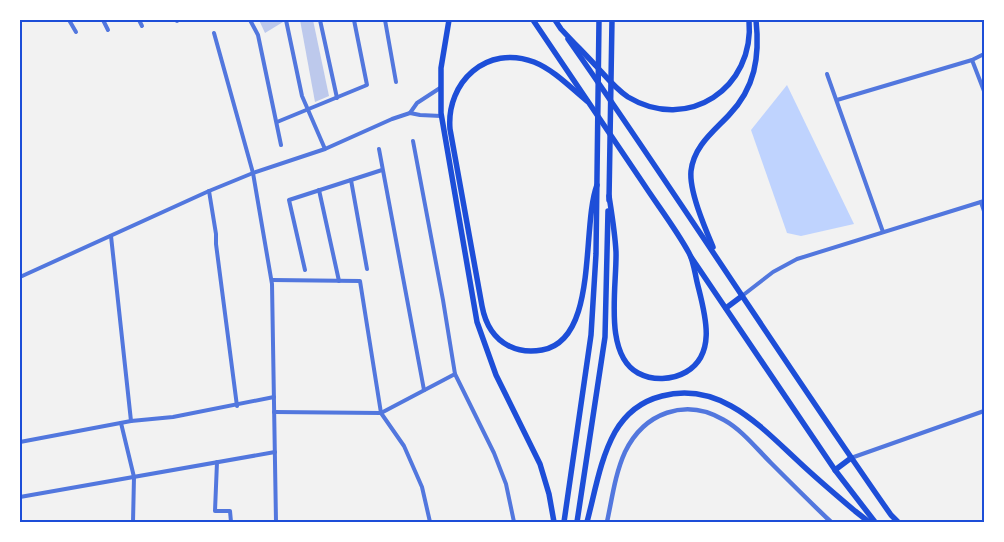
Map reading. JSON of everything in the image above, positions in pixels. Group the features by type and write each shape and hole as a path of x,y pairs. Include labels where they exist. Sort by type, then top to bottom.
{"main road":[{"path":"449,20 441,62 441,116 478,325 496,375 540,464 550,494 554,522"},
{"path":"533,20 835,470 876,522"},
{"path":"555,20 627,123 851,458 898,522"},
{"path":"564,522 591,335 596,254 599,20"},
{"path":"576,522 605,337 612,20"},
{"path":"720,263 708,236 693,190 691,171 694,158 701,144 737,106 752,80 758,56 756,20"},
{"path":"561,29 616,88 646,105 660,109 687,108 714,97 724,90 736,76 747,52 749,21"},
{"path":"589,103 544,67 529,61 511,58 490,62 472,72 460,85 453,99 449,117 450,130 482,306 490,328 497,337 508,345 522,350 545,350 561,342 573,329 582,302 591,207 597,185"},
{"path":"609,196 616,253 615,323 618,348 625,362 641,374 661,378 681,374 697,363 704,351 707,336 705,321 690,254"},
{"path":"726,308 742,296"},
{"path":"587,522 608,448 622,421 635,408 646,402 666,395 686,393 718,398 742,411 869,522"},
{"path":"835,470 851,458"}],"street":[{"path":"69,20 76,32"},
{"path":"102,20 108,30"},
{"path":"139,20 142,26"},
{"path":"250,20 258,36 281,145"},
{"path":"286,20 302,96 325,149"},
{"path":"320,20 337,98"},
{"path":"277,122 367,84 354,20"},
{"path":"385,20 396,82"},
{"path":"214,33 253,173 272,280 276,522"},
{"path":"837,100 972,60 984,54"},
{"path":"972,60 984,91"},
{"path":"827,74 883,232"},
{"path":"410,113 417,103 440,88"},
{"path":"20,277 209,191 253,173 325,149 392,118 410,113 420,116 441,116"},
{"path":"413,141 455,374 494,453 506,484 514,522"},
{"path":"379,149 424,390"},
{"path":"305,270 289,200 382,170"},
{"path":"350,180 368,269"},
{"path":"320,190 338,281"},
{"path":"209,191 237,406"},
{"path":"742,296 774,272 791,262 815,252 982,201 984,211"},
{"path":"111,236 131,421"},
{"path":"272,280 360,280 381,413 404,446 422,487 430,522"},
{"path":"274,412 381,413 455,374"},
{"path":"20,442 131,421 173,418 274,397"},
{"path":"607,522 620,465 636,435 654,418 669,412 684,410 707,412 734,427 832,522"},
{"path":"851,458 984,411"},
{"path":"121,423 134,477 133,522"},
{"path":"20,497 275,452"},
{"path":"217,462 215,511 230,511 231,522"}],"water":[{"path":"787,85 854,224 801,236 787,233 751,130"}],"building":[{"path":"259,20 282,20 283,22 265,33"},
{"path":"300,20 313,20 329,96 315,102"}]}
